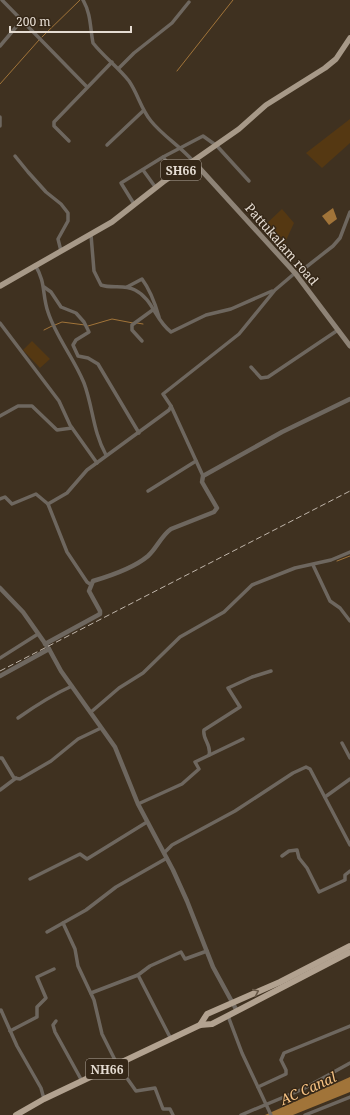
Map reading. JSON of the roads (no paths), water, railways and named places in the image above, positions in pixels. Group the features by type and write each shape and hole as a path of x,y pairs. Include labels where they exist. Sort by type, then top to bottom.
{"highway":[{"path":"200,1025 207,1014 280,982 350,946"},
{"path":"200,1025 212,1024 350,952"},
{"name":"NH66","path":"16,1115 29,1112 44,1099 200,1025"}],"main road":[{"name":"SH66","path":"0,286 112,222 193,161 217,146 266,105 325,68 336,59 350,38"},
{"name":"Pattukalam road","path":"193,161 296,274 350,346"}],"street":[{"path":"2,0 87,87"},
{"path":"83,0 88,9 93,43 119,68 136,92 143,111 169,140 181,147 193,161"},
{"path":"119,68 134,53 172,23 190,2"},
{"path":"0,46 22,20"},
{"path":"68,141 54,126 54,122 112,62"},
{"path":"107,145 143,111"},
{"path":"0,117 0,126"},
{"path":"134,204 121,183 164,156 203,136 217,146 249,180"},
{"path":"16,156 46,192 62,204 68,213 68,221 58,239 61,251"},
{"path":"164,156 177,173"},
{"path":"143,170 156,188"},
{"path":"45,644 100,614 100,611 89,591 90,584 93,581 119,572 147,556 170,529 214,512 217,508 202,482 203,476 163,394 239,334 275,290 337,242 343,232 350,212"},
{"path":"91,235 92,264 98,281 106,287 127,287 137,291 145,296 155,308"},
{"path":"35,265 40,274 44,287 45,302 52,322 86,387 97,437 106,455"},
{"path":"127,287 142,279 148,287 160,322 164,327 174,332 206,315 231,309 275,290"},
{"path":"44,287 51,292 61,307 76,313 84,322 89,332 76,340 73,345 78,356 88,358 98,364 139,433"},
{"path":"142,342 132,330 132,325 155,308"},
{"path":"0,323 59,401 72,428 97,463"},
{"path":"251,368 261,378 268,377 338,330"},
{"path":"203,476 282,432 350,399"},
{"path":"0,416 18,406 32,406 57,430 72,428"},
{"path":"48,504 67,493 87,470 169,410 170,406"},
{"path":"148,491 196,461"},
{"path":"0,499 5,497 12,504 36,494 48,504 67,552 87,582 90,584"},
{"path":"91,712 119,688 143,674 176,640 224,612 252,585 295,568 313,565 350,552"},
{"path":"313,565 330,601 340,608 350,622"},
{"path":"0,588 18,607 49,649 72,686 115,747 138,804 164,852 187,900 213,967 237,1011"},
{"path":"0,658 38,634"},
{"path":"0,676 49,649"},
{"path":"209,755 211,750 204,734 204,730 240,707 228,688 252,677 271,671"},
{"path":"18,718 40,705 45,700 72,686"},
{"path":"0,790 16,778 20,779 51,761 78,739 101,728"},
{"path":"138,804 170,790 191,778 199,769 195,762 243,740"},
{"path":"342,743 350,758"},
{"path":"0,758 2,758 16,778"},
{"path":"164,852 172,845 235,811 301,768 306,767 310,769 350,844"},
{"path":"325,797 350,779"},
{"path":"30,879 80,854 86,858 148,822"},
{"path":"282,856 289,851 297,850 299,858 307,868 319,892 345,880 345,875 350,871"},
{"path":"47,932 86,910 116,887 167,858"},
{"path":"63,923 75,949 78,966 90,993 102,1034 117,1064 136,1091 155,1088 163,1109 170,1109 172,1115"},
{"path":"90,993 138,975 150,966 182,952 185,959 207,950"},
{"path":"10,1030 37,1017 36,1007 46,998 37,977 54,969"},
{"path":"138,975 171,1039"},
{"path":"0,1011 1,1010 41,1088 44,1099"},
{"path":"228,1016 271,1115"},
{"path":"56,1021 53,1025 55,1032 82,1081"},
{"path":"258,1087 286,1074 286,1070 281,1060 284,1053 350,1026"},
{"path":"241,1115 302,1089 350,1063"},
{"path":"306,1115 350,1097"}],"waterway":[{"path":"42,37 80,0"},
{"path":"177,71 233,0"},
{"path":"0,84 39,40"},
{"path":"88,326 112,319 133,323"},
{"path":"55,325 62,322 85,325"},
{"path":"137,323 143,324"},
{"path":"44,330 52,326"},
{"path":"337,561 350,556"}],"railway":[{"path":"0,671 350,491"}],"water label":[{"name":"AC Canal","path":"308,1088"}]}
